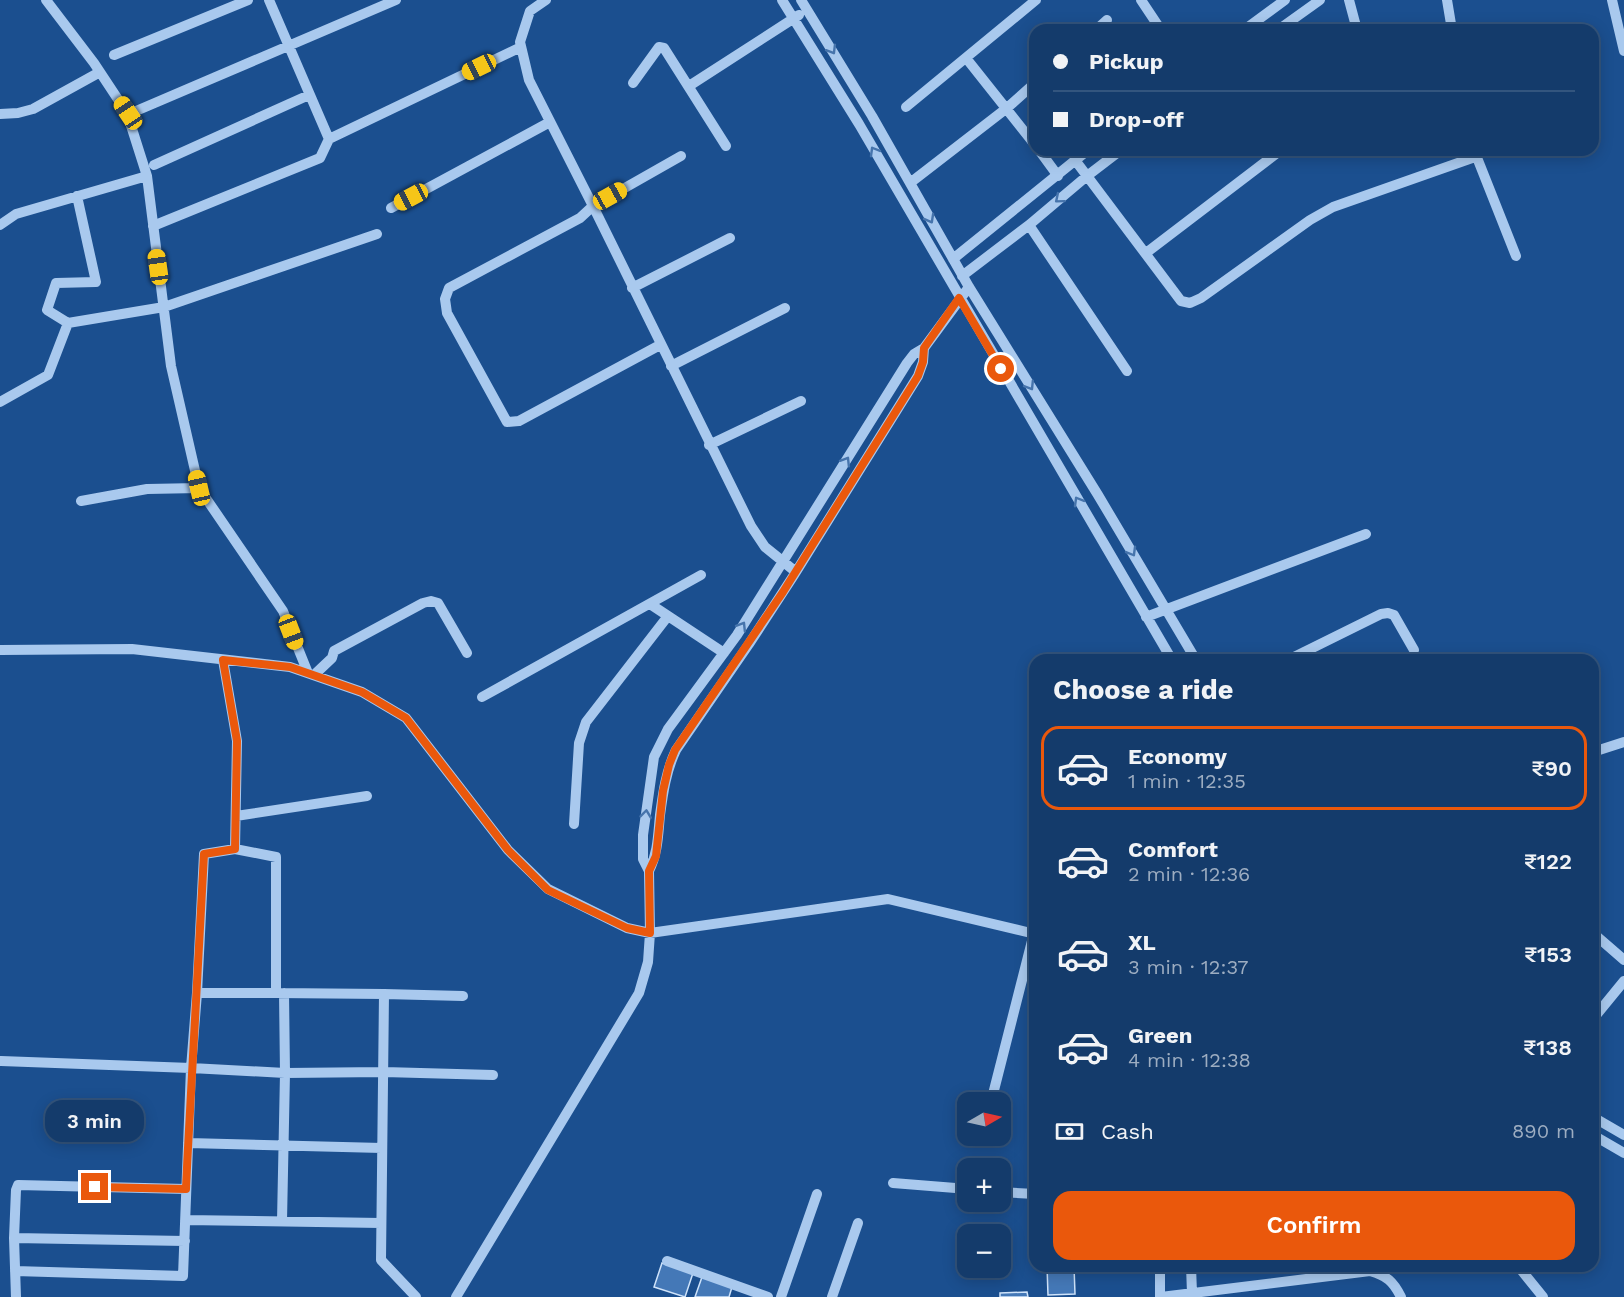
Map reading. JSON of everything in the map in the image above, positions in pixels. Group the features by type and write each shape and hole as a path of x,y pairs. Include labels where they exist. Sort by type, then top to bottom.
{"street":[{"path":"46,0 128,113 147,176 171,366 199,488 283,610 311,674"},
{"path":"114,55 248,0"},
{"path":"269,0 329,139"},
{"path":"136,111 396,0"},
{"path":"546,0 530,11 520,42 529,80 754,532 765,547 796,572"},
{"path":"782,0 859,124 1168,654"},
{"path":"906,107 1036,0"},
{"path":"1141,0 1157,24"},
{"path":"1252,24 1285,0"},
{"path":"1286,24 1320,0"},
{"path":"1349,0 1355,24"},
{"path":"1447,0 1451,24"},
{"path":"1612,0 1624,51"},
{"path":"689,86 794,19 804,5 872,116 962,276 1098,495 1192,654"},
{"path":"1103,24 1107,20"},
{"path":"153,226 320,158 329,139 521,47"},
{"path":"633,83 661,47 666,50 726,146"},
{"path":"966,58 1029,137"},
{"path":"0,114 33,109 100,72"},
{"path":"910,183 1029,88"},
{"path":"154,165 309,95"},
{"path":"391,208 550,122"},
{"path":"660,345 519,420 507,422 447,313 445,299 449,288 580,219 593,206 681,156"},
{"path":"1043,156 1058,176"},
{"path":"952,259 1080,156"},
{"path":"962,276 1113,156"},
{"path":"1146,253 1273,156"},
{"path":"1075,160 1181,301 1190,303 1201,298 1310,220 1333,207 1466,156"},
{"path":"1475,156 1516,256"},
{"path":"0,225 16,214 147,176"},
{"path":"77,196 96,282 56,283 46,310 68,323 164,307 377,234"},
{"path":"1029,225 1127,371"},
{"path":"632,288 730,238"},
{"path":"456,1297 639,993 648,962 650,933 649,871 643,858 643,835 654,757 668,729 724,653 907,363 914,354 924,348 969,287"},
{"path":"670,366 785,308"},
{"path":"0,402 48,375 68,323"},
{"path":"649,871 656,856 663,791 675,750 796,572 918,376 923,362 924,348"},
{"path":"709,445 801,401"},
{"path":"81,501 147,489 199,488"},
{"path":"1146,617 1366,534"},
{"path":"482,697 701,575"},
{"path":"311,674 332,658 334,651 423,603 431,601 438,603 467,653"},
{"path":"650,604 724,653"},
{"path":"1300,654 1381,614 1388,613 1394,615 1414,650"},
{"path":"574,824 579,743 586,722 668,616"},
{"path":"0,650 132,649 290,667 362,692 406,718 508,850 548,890 627,928 650,933 888,899 1029,932"},
{"path":"223,660 237,741 235,849"},
{"path":"1599,750 1624,742"},
{"path":"236,816 367,796"},
{"path":"15,1271 183,1276 191,1068 204,854 235,849 276,857 285,1073 282,1221"},
{"path":"1599,938 1624,960"},
{"path":"994,1092 1029,953"},
{"path":"1599,1012 1624,981"},
{"path":"197,993 463,996"},
{"path":"384,994 381,1260 416,1297"},
{"path":"1,1061 285,1073 384,1072 493,1075"},
{"path":"1599,1120 1624,1135"},
{"path":"1599,1138 1624,1153"},
{"path":"188,1143 382,1148"},
{"path":"893,1183 957,1188"},
{"path":"16,1297 14,1238 18,1185 186,1189"},
{"path":"1011,1193 1029,1194"},
{"path":"781,1297 817,1194"},
{"path":"185,1220 381,1223"},
{"path":"832,1297 858,1223"},
{"path":"14,1238 184,1241"},
{"path":"667,1261 768,1297"},
{"path":"1160,1272 1161,1297 1362,1272"},
{"path":"1191,1272 1192,1293"},
{"path":"1373,1272 1385,1276 1401,1297"},
{"path":"1523,1272 1543,1297"}],"building":[{"path":"662,1263 693,1273 685,1297 654,1287"},
{"path":"1047,1272 1074,1272 1075,1294 1048,1295"},
{"path":"702,1277 732,1287 729,1297 695,1297"},
{"path":"1027,1292 1028,1297 1000,1297 1000,1293"}],"route":[{"path":"95,1187 186,1189 204,854 235,849 237,741 223,660 290,667 362,692 406,718 508,850 548,890 627,928 650,933 649,871 656,856 663,791 675,750 794,575 918,376 923,362 924,348 959,298 1001,369"}]}
